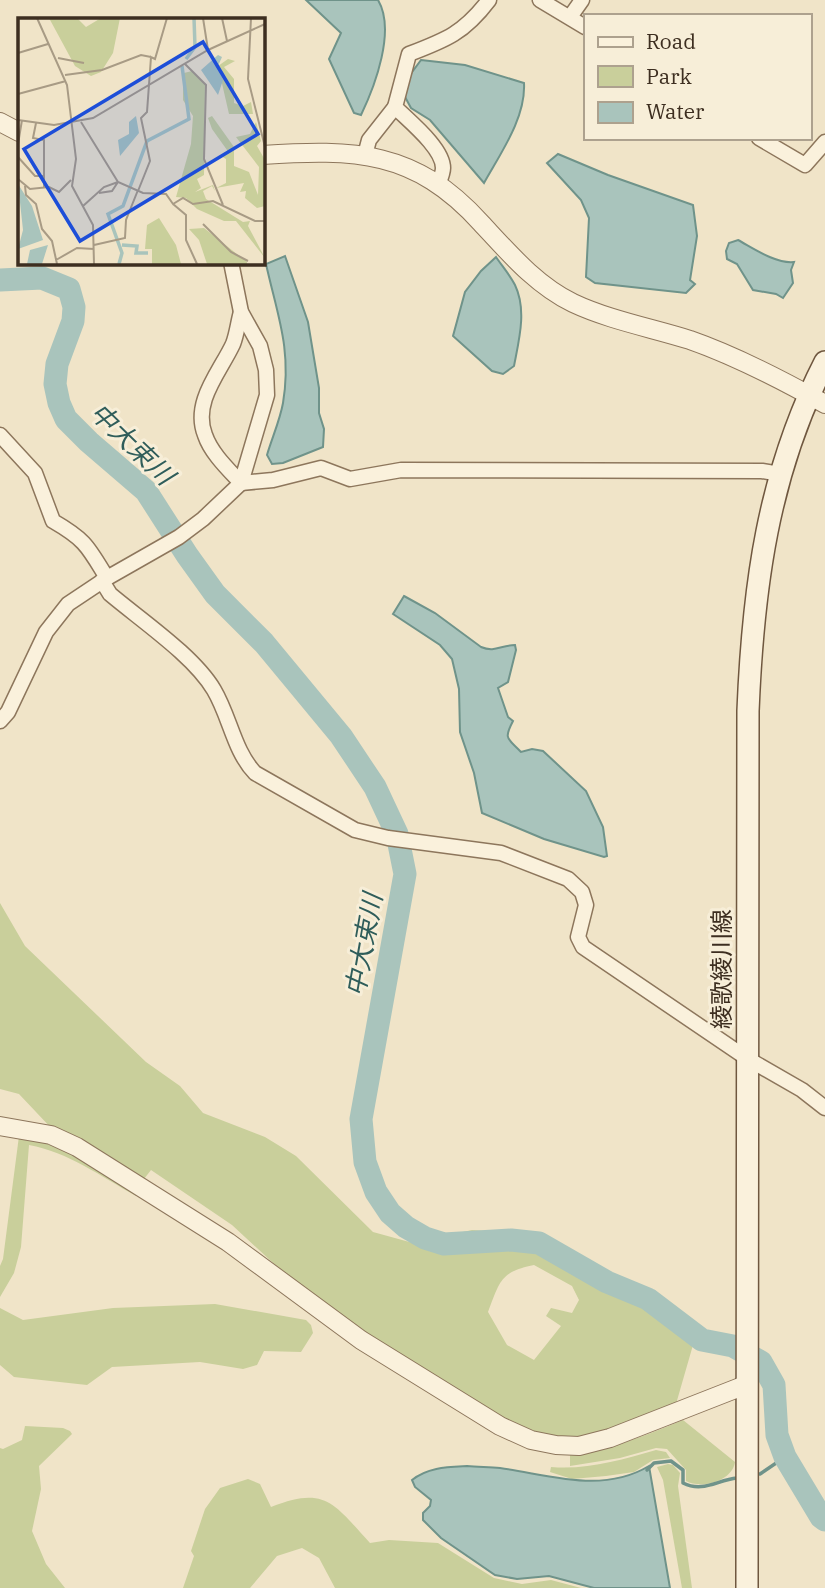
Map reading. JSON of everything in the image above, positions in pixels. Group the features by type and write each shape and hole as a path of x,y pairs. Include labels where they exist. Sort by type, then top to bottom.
{"main road":[{"name":"綾歌綾川線","path":"747,1588 748,710 751,640 759,568 780,474 817,399 825,362"}],"street":[{"path":"365,155 369,140 396,107 410,54 451,38 489,0"},
{"path":"540,0 584,26"},
{"path":"570,17 582,0"},
{"path":"396,107 427,138 438,154 443,167 438,185"},
{"path":"0,122 18,131"},
{"path":"762,140 804,165 825,142"},
{"path":"264,155 328,151 365,155 395,163 438,185 467,207 526,270 558,295 595,312 693,342 744,363 817,399"},
{"path":"0,721 8,712 46,632 68,604 204,519 241,483 267,395 260,346 241,312 231,264"},
{"path":"241,312 233,343 209,387 203,406 204,434 220,460 241,483"},
{"path":"0,435 35,473 52,521 77,535 86,544 110,594 196,667 215,691 246,763 256,773 355,830 388,838 500,853 568,879 582,892 586,905 578,937 583,947 748,1059 802,1090 825,1108"},
{"path":"241,483 273,481 321,468 350,479 413,469 762,471 780,474"},
{"path":"0,1126 51,1135 77,1147 228,1242 381,1353 500,1426 531,1440 556,1446 579,1446 610,1438 749,1364"}],"green space":[{"path":"0,903 25,946 146,1062 180,1086 203,1113 265,1137 296,1156 373,1232 413,1243 472,1230 521,1233 610,1289 646,1305 693,1345 676,1404 625,1425 575,1438 538,1435 506,1421 322,1303 286,1275 232,1225 151,1170 144,1179 53,1130 19,1094 0,1089","holes":["534,1265 572,1286 579,1300 572,1313 551,1308 546,1316 561,1326 534,1360 507,1345 488,1312 499,1285 508,1275 523,1268"]},
{"path":"19,1136 60,1147 138,1192 136,1196 71,1159 29,1145 21,1247 14,1273 0,1297 0,1266"},
{"path":"215,1304 306,1320 313,1333 301,1352 264,1351 257,1365 243,1369 200,1362 112,1367 87,1385 14,1377 0,1365 0,1308 23,1320 113,1308"},
{"path":"683,1420 735,1462 728,1475 707,1484 686,1481 686,1470 667,1449 656,1448 620,1458 570,1466 570,1454 614,1446"},
{"path":"25,1426 63,1428 72,1434 39,1466 41,1489 32,1531 46,1564 65,1588 0,1588 0,1448 22,1440"},
{"path":"656,1450 666,1452 670,1458 653,1460 634,1472 572,1479 550,1472 551,1467 591,1466"},
{"path":"673,1465 680,1473 678,1486 692,1588 682,1588 663,1480 657,1467"},
{"path":"248,1479 260,1484 271,1507 305,1498 328,1502 370,1543 389,1540 438,1543 494,1578 522,1584 551,1580 581,1588 335,1588 319,1558 302,1548 277,1556 250,1588 183,1588 194,1556 191,1551 205,1509 220,1488"}],"water":[{"path":"306,0 378,0 385,27 382,58 361,115 354,113 329,59 341,33"},
{"path":"421,60 465,65 524,83 524,96 516,122 484,183 430,120 411,108 404,95 407,79"},
{"path":"558,154 693,205 697,236 690,280 695,284 686,293 595,283 586,277 589,218 581,200 547,163"},
{"path":"738,240 772,258 794,262 791,270 793,283 783,298 753,290 737,264 727,259 729,243"},
{"path":"285,256 308,322 319,388 319,413 324,429 323,447 283,463 272,464 267,455 283,403 286,366 282,332 266,264"},
{"path":"496,257 515,285 521,305 520,336 514,366 503,374 492,371 453,336 465,292"},
{"path":"404,596 435,613 481,647 494,649 515,645 508,682 498,688 508,717 513,721 508,738 521,752 532,749 543,751 586,791 603,827 607,856 544,839 482,813 474,773 460,732 459,689 452,659 440,645 393,614"},
{"path":"467,1466 594,1481 613,1479 649,1466 670,1588 594,1588 549,1576 517,1579 495,1575 441,1538 423,1520 423,1513 430,1506 431,1500 415,1487 412,1480 431,1470"}],"waterway":[{"name":"中大束川","path":"0,280 42,278 69,289 74,307 73,321 57,364 55,384 66,419 146,491 215,594 264,643 341,736 375,787 397,834 405,874 361,1119 365,1162 376,1192 390,1213 425,1238 444,1244 511,1240 539,1243 607,1282 648,1299 702,1340 733,1346 761,1362 774,1385 777,1435 785,1457 825,1520"},
{"path":"760,1474 785,1457"},
{"path":"647,1470 654,1463 671,1461 683,1470 683,1483 697,1487 737,1478"}]}
